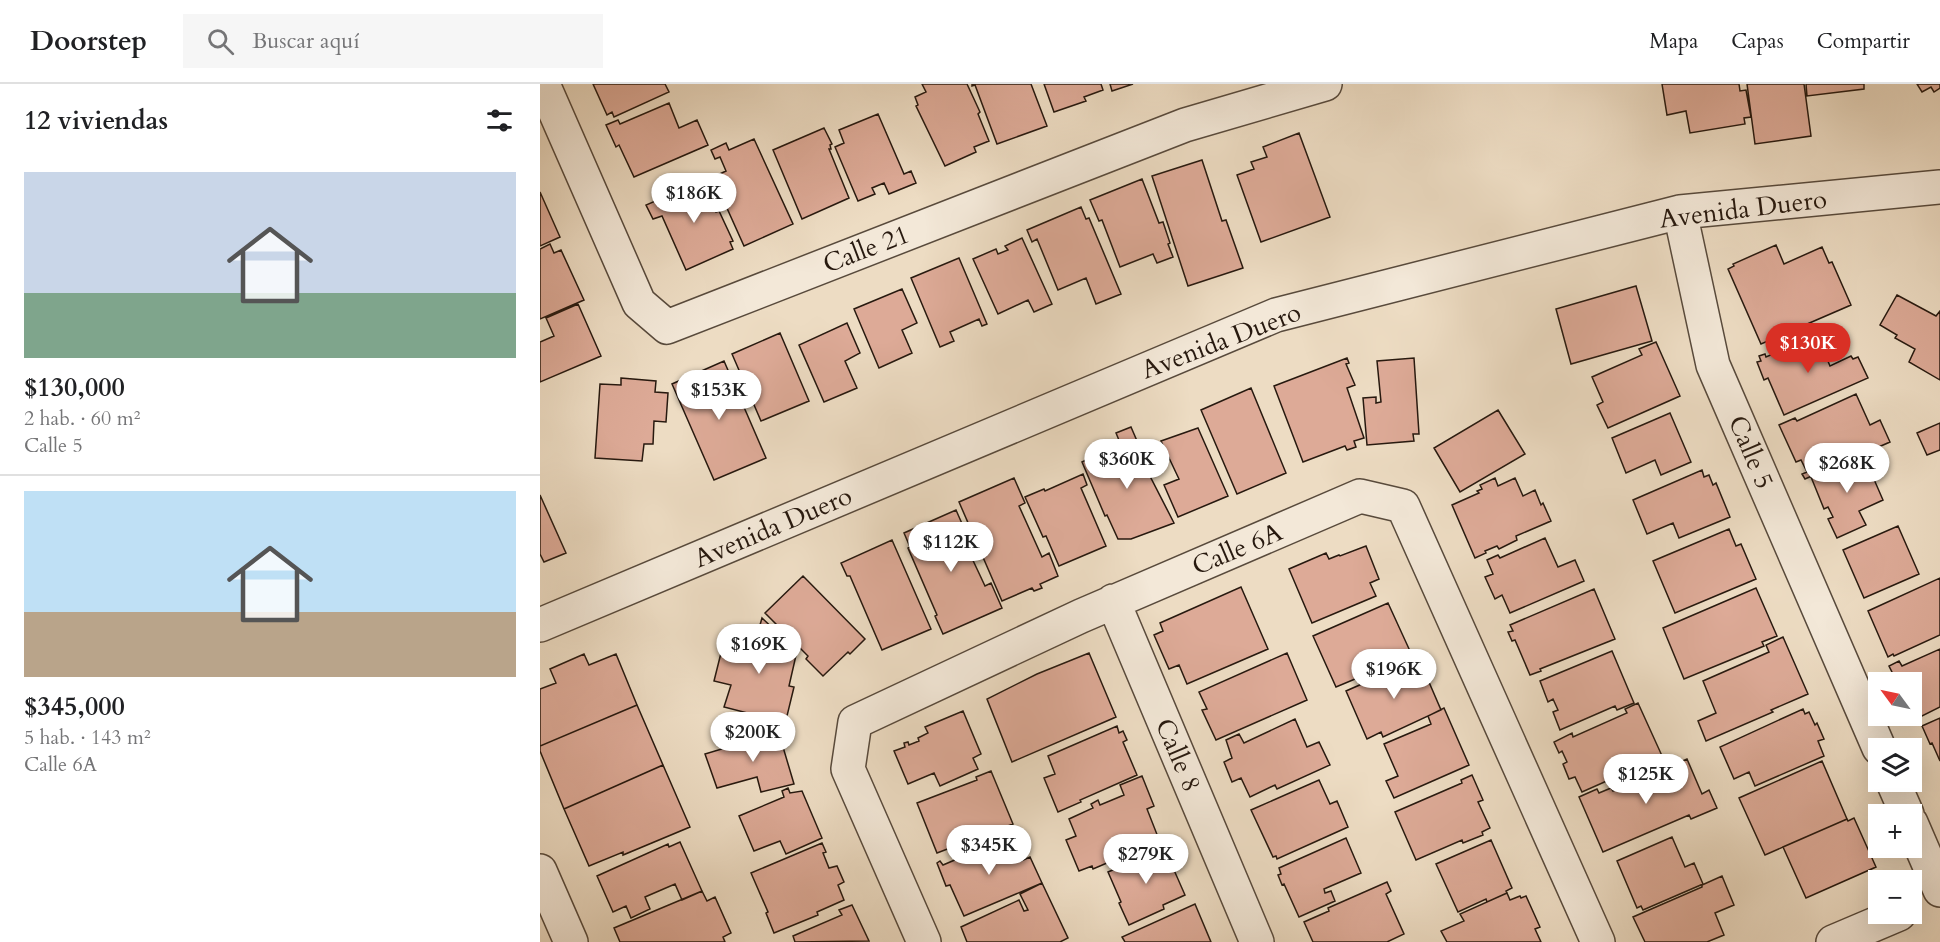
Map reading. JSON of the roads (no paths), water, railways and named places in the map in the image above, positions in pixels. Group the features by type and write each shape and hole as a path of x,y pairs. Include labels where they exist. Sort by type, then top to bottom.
{"street":[{"name":"Calle 21","path":"543,84 639,303 668,327 1185,125 1325,84"},
{"name":"Avenida Duero","path":"540,625 1276,315 1680,212 1940,187"},
{"name":"Calle 5","path":"1680,212 1713,365 1875,738"},
{"name":"Calle 6A","path":"924,942 848,770 855,722 1113,602 1360,496 1404,506 1598,942"},
{"name":"Calle 8","path":"1113,602 1257,942"},
{"path":"1922,848 1940,890"},
{"path":"540,871 571,942"},
{"path":"1922,904 1940,896"},
{"path":"1833,942 1875,924"}]}
